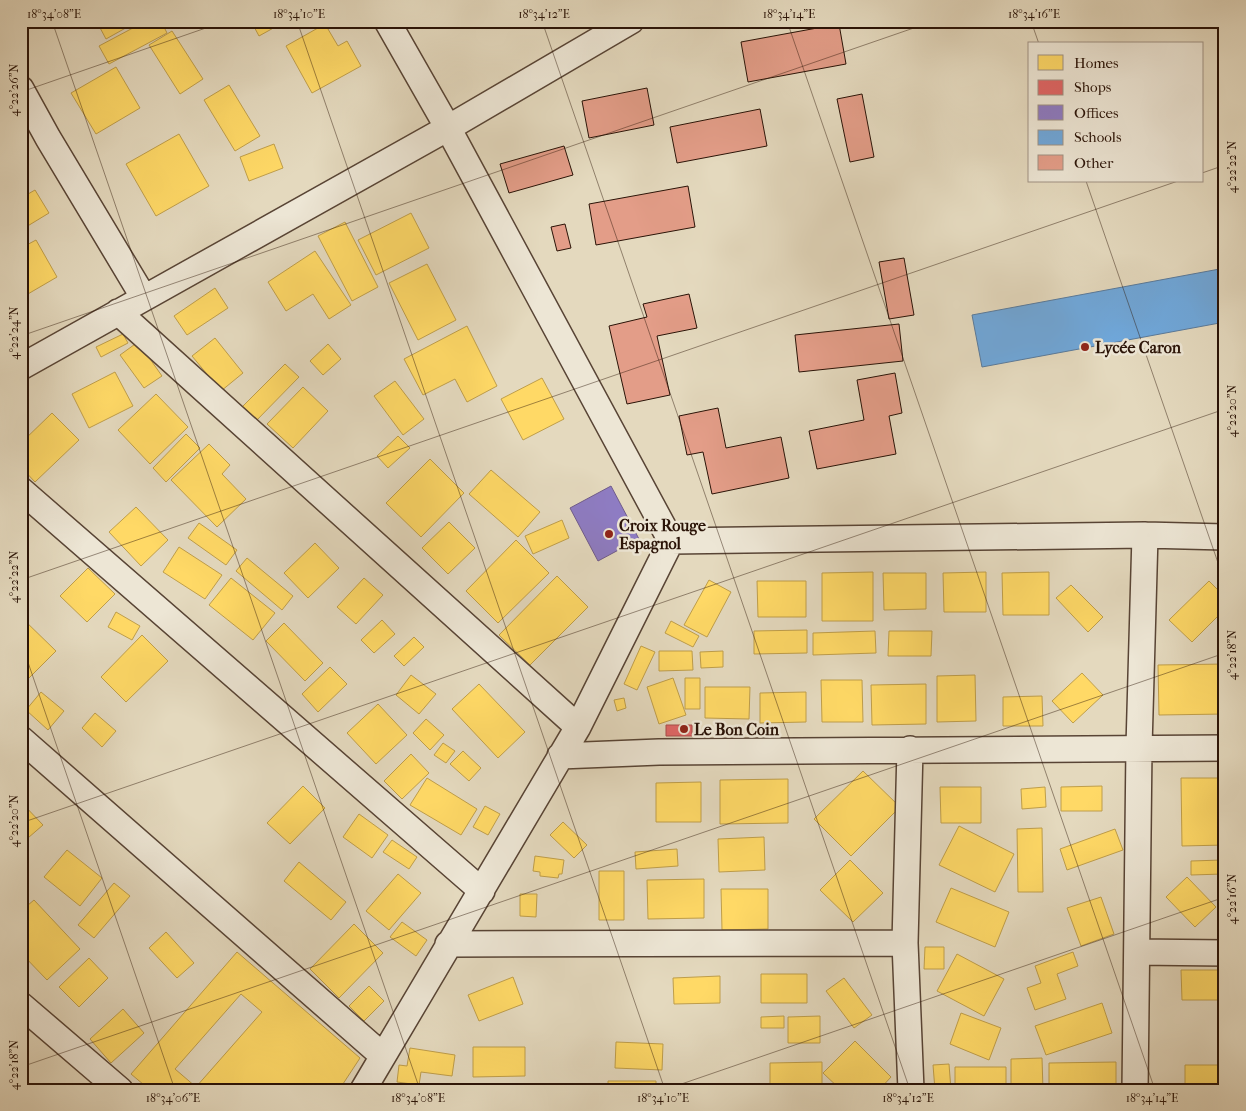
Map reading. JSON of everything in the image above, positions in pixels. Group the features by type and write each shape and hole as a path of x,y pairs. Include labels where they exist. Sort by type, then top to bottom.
{"street":[{"path":"387,21 448,128 671,541"},
{"path":"21,367 448,128 631,21"},
{"path":"21,89 48,138 144,298"},
{"path":"118,312 578,727"},
{"path":"21,490 482,891"},
{"path":"671,541 1145,535 1225,537"},
{"path":"1135,1090 1139,747 1145,535"},
{"path":"363,1090 578,727 671,541"},
{"path":"21,739 383,1056"},
{"path":"560,756 659,752 1139,747 1225,748"},
{"path":"910,749 906,943 911,1090"},
{"path":"448,944 906,943"},
{"path":"1137,952 1225,953"},
{"path":"21,1005 120,1090"}],"building: Homes":[{"path":"102,21 129,21 131,25 106,39 98,24"},
{"path":"146,21 161,21 167,33 109,64 99,46"},
{"path":"251,21 286,21 259,36"},
{"path":"325,24 338,46 347,41 361,66 312,93 286,46"},
{"path":"172,31 203,79 180,94 149,45"},
{"path":"116,67 140,108 96,134 71,93"},
{"path":"229,85 260,136 235,151 204,100"},
{"path":"179,134 209,186 156,216 126,164"},
{"path":"274,144 283,168 249,181 240,157"},
{"path":"35,190 49,213 21,230 21,198"},
{"path":"411,213 429,248 376,275 358,240"},
{"path":"345,222 378,287 352,301 318,236"},
{"path":"36,240 57,277 21,298 21,248"},
{"path":"315,251 351,305 329,319 313,294 286,311 268,282"},
{"path":"427,264 456,320 418,340 389,283"},
{"path":"215,288 228,308 187,335 174,316"},
{"path":"467,326 497,386 467,402 455,379 423,395 404,359"},
{"path":"123,334 128,343 101,357 96,347"},
{"path":"215,338 243,373 221,391 192,356"},
{"path":"138,342 162,376 144,388 120,355"},
{"path":"328,344 341,359 323,375 310,361"},
{"path":"285,364 299,377 253,424 239,410"},
{"path":"115,372 133,406 89,428 72,394"},
{"path":"542,378 564,419 523,440 501,399"},
{"path":"395,381 424,419 403,435 374,396"},
{"path":"303,387 328,411 293,448 267,424"},
{"path":"156,394 188,427 150,464 118,430"},
{"path":"52,413 79,440 35,482 21,467 21,443"},
{"path":"186,434 200,448 166,482 153,468"},
{"path":"398,436 410,448 388,468 377,456"},
{"path":"209,444 230,465 222,474 246,499 217,527 171,480"},
{"path":"430,459 464,493 421,537 386,503"},
{"path":"491,470 540,512 518,537 469,494"},
{"path":"136,507 168,540 141,566 109,532"},
{"path":"562,520 569,538 533,554 525,536"},
{"path":"449,522 475,548 448,574 422,548"},
{"path":"199,523 237,550 226,565 188,538"},
{"path":"516,540 549,573 498,623 466,591"},
{"path":"315,543 339,568 308,598 284,573"},
{"path":"179,547 222,575 205,599 163,572"},
{"path":"247,558 293,596 282,610 236,571"},
{"path":"88,568 115,594 87,622 60,596"},
{"path":"873,572 873,621 822,621 822,573"},
{"path":"986,572 986,612 944,612 943,573"},
{"path":"1049,572 1049,615 1003,615 1002,573"},
{"path":"883,573 926,573 926,609 884,610"},
{"path":"557,576 588,607 530,665 499,635"},
{"path":"231,578 275,613 253,640 209,605"},
{"path":"364,578 383,595 356,624 337,607"},
{"path":"709,580 731,592 707,637 684,625"},
{"path":"757,581 806,581 806,617 758,617"},
{"path":"1209,581 1225,597 1225,609 1192,642 1169,620"},
{"path":"1071,585 1103,617 1088,632 1056,598"},
{"path":"116,612 140,626 132,640 108,627"},
{"path":"21,617 56,651 21,686"},
{"path":"382,620 395,634 374,653 361,640"},
{"path":"671,621 699,636 693,647 665,633"},
{"path":"284,623 323,663 305,681 266,641"},
{"path":"807,630 807,653 754,654 754,631"},
{"path":"875,631 876,653 813,655 813,633"},
{"path":"889,631 932,631 931,656 888,656"},
{"path":"142,635 168,661 126,702 101,677"},
{"path":"414,637 424,647 404,666 394,656"},
{"path":"641,646 655,652 637,690 624,684"},
{"path":"659,651 692,651 693,670 659,671"},
{"path":"723,651 723,667 701,668 700,652"},
{"path":"1225,664 1225,714 1159,715 1158,665"},
{"path":"330,667 347,684 318,712 302,694"},
{"path":"1082,673 1103,695 1073,723 1052,701"},
{"path":"411,675 436,694 419,714 396,695"},
{"path":"975,675 976,721 937,722 937,676"},
{"path":"673,678 686,715 659,724 647,687"},
{"path":"685,678 700,678 700,709 685,709"},
{"path":"821,680 862,680 863,722 822,722"},
{"path":"479,684 525,732 498,758 452,709"},
{"path":"926,684 926,724 872,725 871,685"},
{"path":"705,687 750,687 749,719 705,718"},
{"path":"41,692 64,711 48,730 26,710"},
{"path":"806,692 806,722 760,723 760,693"},
{"path":"1042,696 1043,726 1003,726 1003,697"},
{"path":"624,698 626,708 617,711 614,700"},
{"path":"378,704 407,735 376,764 347,733"},
{"path":"95,713 116,731 102,747 82,728"},
{"path":"426,719 444,735 430,750 413,733"},
{"path":"443,743 455,751 446,763 434,755"},
{"path":"463,751 481,768 469,781 450,764"},
{"path":"411,754 429,773 402,799 384,781"},
{"path":"863,771 900,807 851,856 814,819"},
{"path":"427,778 477,809 461,835 410,805"},
{"path":"1181,778 1225,778 1225,845 1182,846"},
{"path":"788,779 788,823 720,824 720,780"},
{"path":"701,782 701,822 656,822 656,783"},
{"path":"303,786 325,808 290,844 267,823"},
{"path":"1102,786 1102,811 1061,811 1061,787"},
{"path":"940,787 981,787 981,823 941,823"},
{"path":"1045,787 1046,807 1022,809 1021,789"},
{"path":"21,802 43,825 21,844"},
{"path":"485,806 500,814 488,835 473,827"},
{"path":"359,814 388,835 372,858 343,837"},
{"path":"563,822 587,845 574,858 550,835"},
{"path":"959,826 1014,854 995,892 939,865"},
{"path":"1042,828 1043,892 1018,892 1017,829"},
{"path":"1115,829 1123,850 1067,870 1060,849"},
{"path":"764,837 765,870 719,872 718,839"},
{"path":"392,840 417,857 409,869 383,852"},
{"path":"677,849 678,866 636,869 635,852"},
{"path":"67,850 102,878 80,906 44,877"},
{"path":"535,856 564,860 562,874 559,874 558,878 540,876 540,872 533,871"},
{"path":"850,860 883,893 853,922 820,890"},
{"path":"1222,860 1223,874 1191,875 1191,861"},
{"path":"299,862 346,902 331,920 284,881"},
{"path":"599,871 624,871 624,920 599,920"},
{"path":"398,874 421,893 389,930 366,911"},
{"path":"1187,877 1216,907 1195,927 1166,897"},
{"path":"704,879 704,918 648,919 647,880"},
{"path":"114,883 130,896 94,938 78,925"},
{"path":"951,888 1009,912 995,947 936,922"},
{"path":"721,889 768,889 768,929 722,930"},
{"path":"520,894 537,894 536,917 520,916"},
{"path":"1101,897 1114,934 1081,946 1067,908"},
{"path":"34,900 80,949 47,980 21,953 21,911"},
{"path":"402,922 427,940 416,956 390,937"},
{"path":"354,924 383,953 339,998 310,969"},
{"path":"166,932 194,963 177,978 149,948"},
{"path":"925,947 944,947 944,969 924,969"},
{"path":"237,952 360,1058 339,1090 150,1090 131,1074","holes":["241,994 262,1012 196,1087 175,1069"]},
{"path":"1073,952 1078,966 1057,974 1066,999 1035,1010 1027,988 1041,983 1035,966"},
{"path":"957,954 1004,979 984,1016 937,991"},
{"path":"89,958 108,978 79,1007 59,987"},
{"path":"1181,970 1225,970 1225,1000 1182,1000"},
{"path":"761,974 807,974 807,1003 761,1003"},
{"path":"720,976 720,1003 674,1004 673,978"},
{"path":"513,977 523,1004 479,1021 468,995"},
{"path":"844,978 872,1015 854,1028 826,991"},
{"path":"369,986 384,1001 364,1021 349,1006"},
{"path":"1102,1003 1112,1033 1046,1055 1035,1026"},
{"path":"1223,1003 1225,1003 1225,1031 1221,1031"},
{"path":"123,1009 144,1033 111,1063 90,1039"},
{"path":"961,1013 1001,1028 989,1060 950,1044"},
{"path":"784,1016 784,1028 761,1028 761,1017"},
{"path":"820,1016 820,1043 788,1043 788,1017"},
{"path":"855,1041 891,1077 879,1090 841,1090 823,1073"},
{"path":"616,1042 663,1044 662,1070 615,1068"},
{"path":"473,1047 525,1047 525,1076 473,1077"},
{"path":"410,1048 455,1055 452,1076 421,1072 419,1085 397,1082 399,1065 407,1066"},
{"path":"1042,1058 1043,1090 1011,1090 1011,1059"},
{"path":"822,1062 822,1090 770,1090 770,1063"},
{"path":"1116,1062 1116,1090 1049,1090 1049,1063"},
{"path":"949,1064 951,1090 935,1090 933,1065"},
{"path":"1185,1065 1225,1065 1225,1090 1185,1090"},
{"path":"955,1067 1006,1067 1006,1090 955,1090"},
{"path":"608,1081 656,1081 656,1090 608,1090"},
{"path":"730,1086 730,1090 683,1090 683,1087"},
{"path":"590,1088 590,1090 534,1090 534,1089"}],"building: Shops":[{"path":"666,725 692,725 692,736 666,736"}],"building: Offices":[{"path":"611,486 639,539 598,561 570,508"}],"building: Schools":[{"path":"1225,268 1225,322 982,367 972,315"}],"building: Other":[{"path":"839,24 846,64 748,82 741,42"},
{"path":"647,88 654,125 589,138 582,101"},
{"path":"862,94 874,157 850,162 837,99"},
{"path":"760,109 767,146 677,163 670,127"},
{"path":"564,146 573,175 509,193 500,164"},
{"path":"688,186 695,227 596,245 589,204"},
{"path":"565,224 571,248 557,251 551,227"},
{"path":"904,258 914,315 889,319 879,262"},
{"path":"689,294 697,328 657,336 670,395 627,404 609,326 647,317 643,304"},
{"path":"899,324 903,361 799,372 795,335"},
{"path":"895,373 902,413 889,416 896,454 817,469 809,431 864,420 857,380"},
{"path":"718,408 726,448 781,437 789,478 712,494 703,452 687,455 679,416"}],"place":[{"name":"Lycée Caron","path":"1085,347"},
{"name":"Croix Rouge Espagnol","path":"609,534"},
{"name":"Le Bon Coin","path":"684,729"}]}
